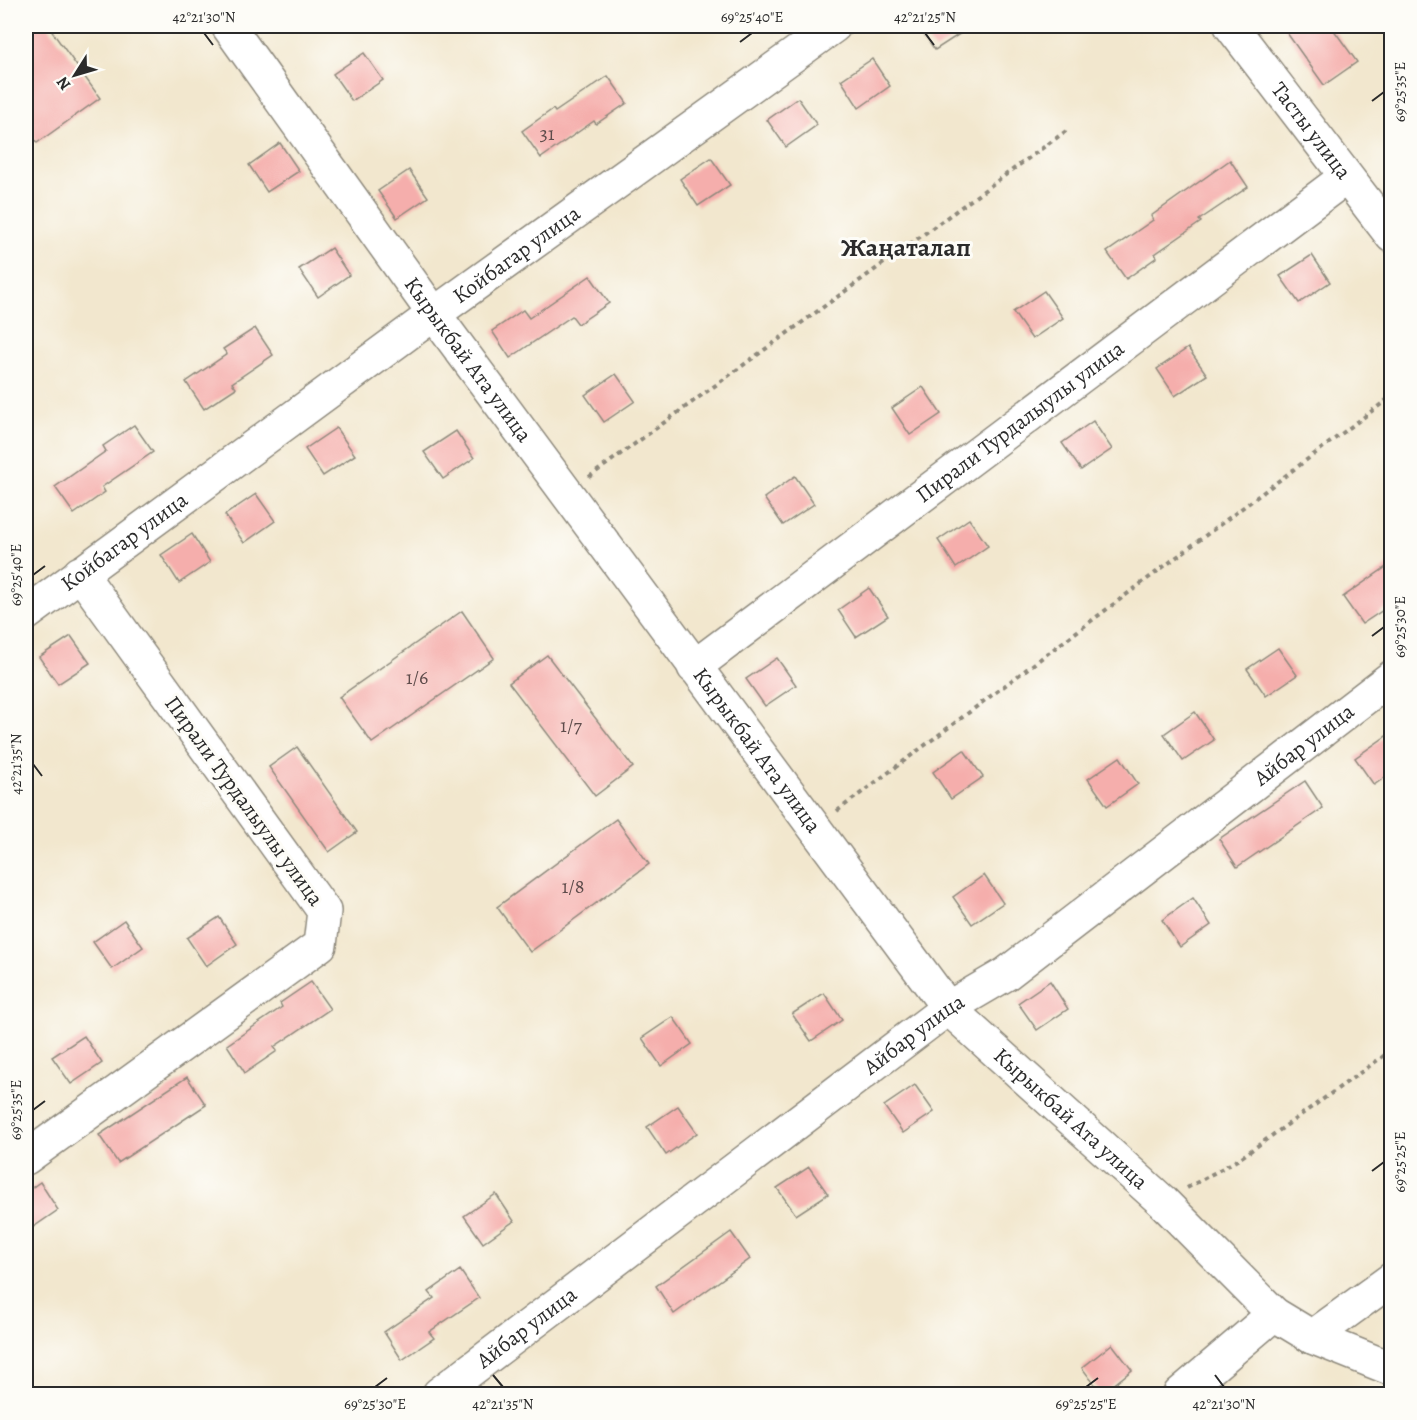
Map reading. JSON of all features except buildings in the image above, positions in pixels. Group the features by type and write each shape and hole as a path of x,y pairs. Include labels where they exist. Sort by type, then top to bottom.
{"street":[{"name":"Кырыкбай Ата улица","path":"228,26 434,314 948,1008 1163,1202 1274,1314 1312,1337 1392,1369"},
{"name":"Койбагар улица","path":"26,614 434,314 834,26"},
{"name":"Тасты улица","path":"1231,26 1392,236"},
{"name":"Пирали Турдалыулы улица","path":"694,667 1347,177"},
{"name":"Пирали Турдалыулы улица","path":"26,1158 320,945 324,911 80,573"},
{"name":"Айбар улица","path":"439,1395 948,1008 1006,974 1392,677"},
{"path":"1312,1337 1392,1278"},
{"path":"1180,1395 1274,1314"}],"path":[{"path":"566,493 1066,131"},
{"path":"814,828 1392,396"},
{"path":"1163,1202 1239,1159 1392,1050"}],"district":[{"name":"Жаңаталап","path":"906,247"}]}
